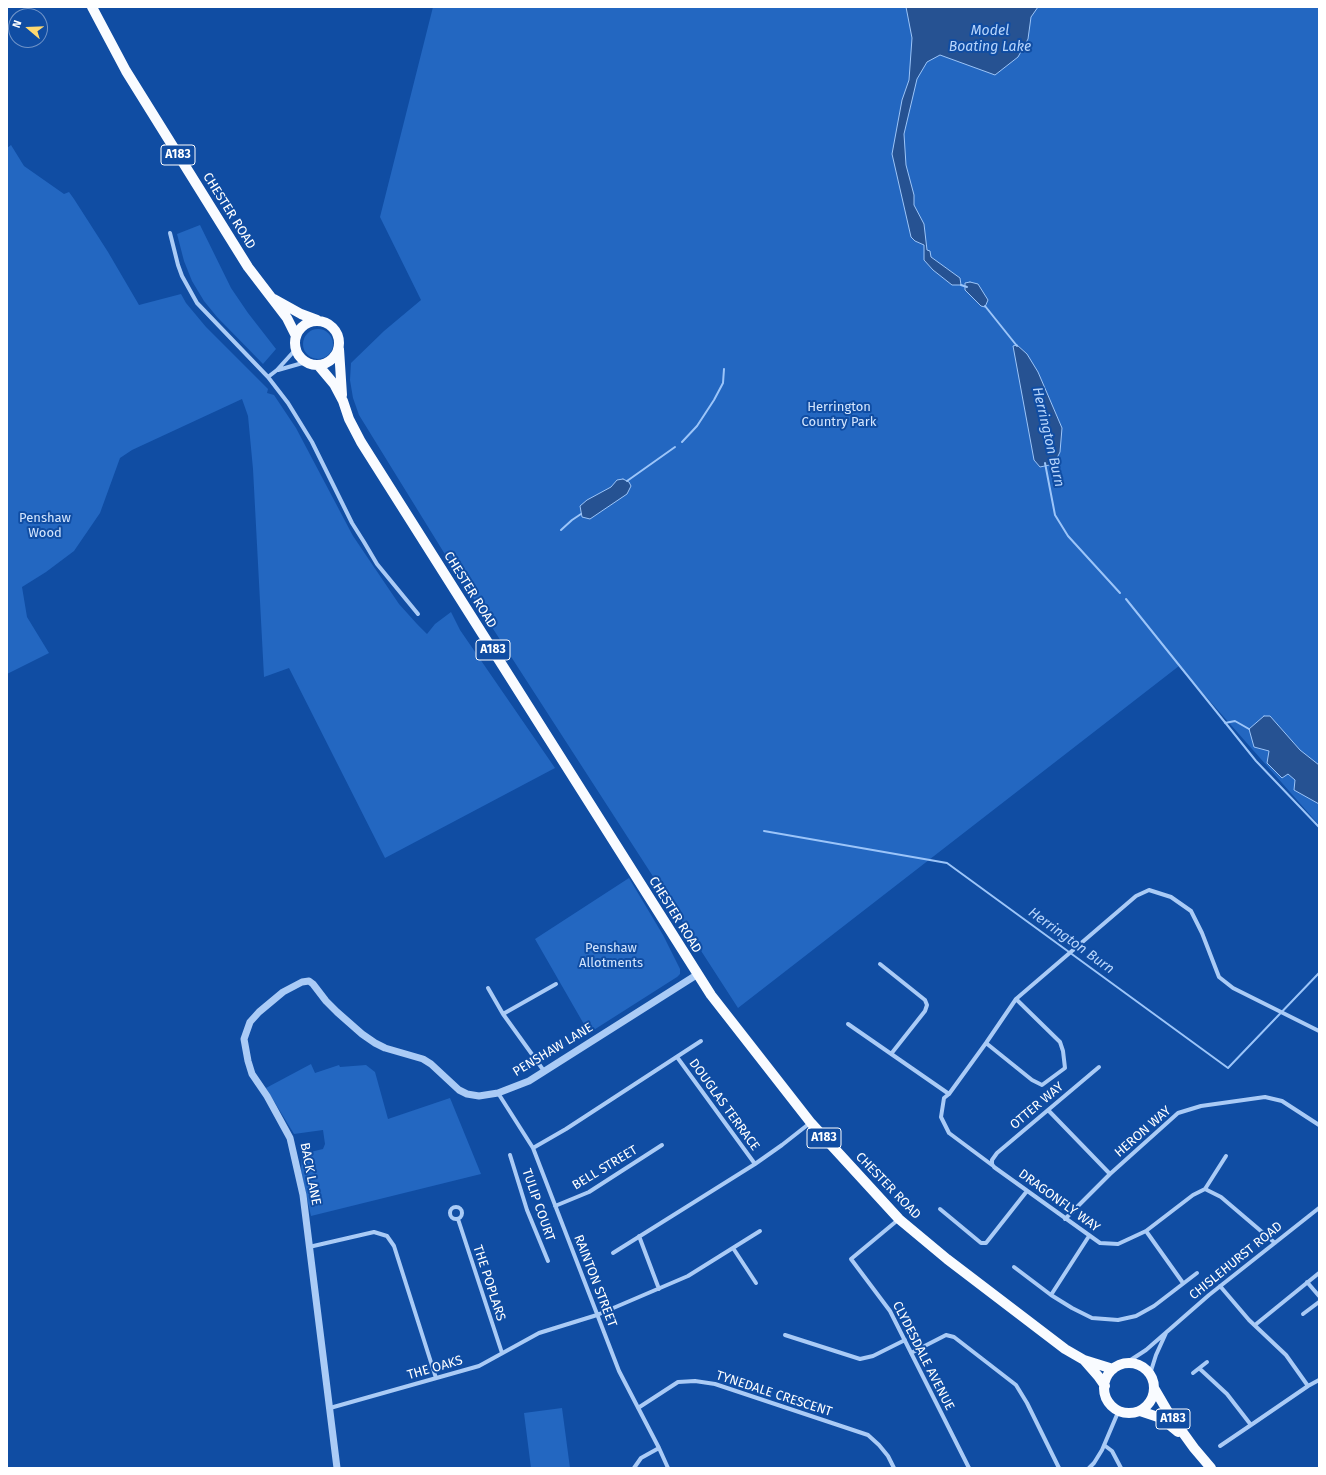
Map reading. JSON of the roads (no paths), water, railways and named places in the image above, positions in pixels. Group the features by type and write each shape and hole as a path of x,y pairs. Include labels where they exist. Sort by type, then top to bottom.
{"main road":[{"name":"CHESTER ROAD","path":"92,7 126,71 248,267 273,298 301,314 319,320"},
{"name":"A183","path":"273,298 287,318 296,336"},
{"path":"319,320 329,323 336,331 339,338 339,349 337,354 329,362 318,365 306,362 300,357 296,349 296,336 302,326 310,321 319,320"},
{"name":"CHESTER ROAD","path":"339,349 343,401"},
{"name":"CHESTER ROAD","path":"318,365 330,378 343,401 349,419 365,449 711,995 811,1123 899,1219 947,1259 1065,1349 1084,1360"},
{"name":"A183","path":"1084,1360 1113,1369"},
{"name":"A183","path":"1084,1360 1105,1386"},
{"path":"1126,1363 1139,1365 1150,1374 1154,1382 1154,1388 1150,1402 1140,1411 1127,1413 1119,1410 1110,1403 1106,1396 1105,1386 1107,1376 1113,1369 1126,1363"},
{"name":"A183","path":"1154,1388 1168,1412 1194,1448 1211,1468"},
{"name":"A183","path":"1140,1411 1161,1418 1194,1448"}],"street":[{"path":"170,233 178,265 189,291 197,303 268,377 300,422 352,523 377,564 418,614"},
{"path":"268,377 277,370 296,349"},
{"path":"277,370 306,362"},
{"name":"DRAGONFLY WAY","path":"1205,1189 1193,1195 1146,1231 1118,1244 1100,1243 1065,1219 949,1133 941,1117 944,1098 949,1094 1016,999 1136,896 1149,890 1171,897 1191,911 1202,933 1219,977 1233,988 1319,1031"},
{"path":"880,964 925,1000 928,1005 925,1011 891,1054"},
{"name":"PENSHAW LANE","path":"302,982 309,981 313,984 337,1012 362,1034 375,1043 385,1048 419,1058 431,1064 459,1090 467,1094 479,1096 498,1093 529,1080 698,974"},
{"name":"BACK LANE","path":"302,982 283,992 259,1012 250,1022 244,1039 252,1074 290,1138 303,1195 337,1468"},
{"path":"503,1014 556,984"},
{"path":"488,988 503,1014 544,1071"},
{"path":"986,1043 1032,1080 1042,1085 1065,1068 1063,1051 1060,1042 1016,999"},
{"path":"848,1024 949,1094"},
{"path":"533,1148 701,1042"},
{"name":"DOUGLAS TERRACE","path":"677,1057 755,1164"},
{"name":"OTTER WAY","path":"993,1165 992,1160 997,1153 1099,1067"},
{"name":"RAINTON STREET","path":"498,1093 533,1148 618,1371 668,1468"},
{"name":"HERON WAY","path":"1065,1219 1110,1174 1178,1113 1201,1106 1265,1097 1282,1100 1319,1125"},
{"path":"1048,1110 1110,1174"},
{"path":"613,1253 755,1164 811,1123"},
{"name":"BELL STREET","path":"556,1206 589,1192 662,1145"},
{"name":"TULIP COURT","path":"510,1155 527,1210 548,1261"},
{"path":"1226,1156 1205,1189 1221,1197 1275,1243"},
{"path":"940,1209 981,1243 986,1243 1027,1191"},
{"name":"CHISLEHURST ROAD","path":"1126,1363 1146,1350 1167,1330 1220,1286 1319,1208"},
{"name":"THE POPLARS","path":"458,1219 502,1353"},
{"name":"CLYDESDALE AVENUE","path":"899,1219 851,1258 890,1311 969,1468"},
{"name":"THE OAKS","path":"330,1408 479,1366 540,1333 597,1315 688,1276 760,1231"},
{"path":"1146,1231 1183,1283"},
{"path":"309,1248 374,1232 386,1236 394,1246 436,1378"},
{"path":"639,1236 659,1289"},
{"path":"1051,1295 1089,1236"},
{"path":"733,1248 756,1283"},
{"path":"1014,1267 1051,1295 1072,1308 1092,1318 1118,1320 1136,1316 1154,1306 1197,1273"},
{"path":"1254,1325 1319,1273"},
{"path":"1307,1282 1319,1296"},
{"path":"1220,1286 1254,1325 1286,1355 1308,1386"},
{"path":"1302,1314 1319,1302"},
{"path":"1150,1374 1156,1355 1167,1330"},
{"path":"785,1335 860,1359 873,1356 905,1340"},
{"path":"911,1353 946,1335 954,1337 1016,1385 1027,1403 1059,1468"},
{"path":"1193,1373 1207,1362"},
{"path":"1200,1369 1227,1394 1251,1424"},
{"path":"1220,1446 1319,1380"},
{"name":"TYNEDALE CRESCENT","path":"638,1408 678,1382 695,1381 715,1384 868,1435 888,1456 894,1468"},
{"path":"1089,1468 1094,1464 1104,1445 1119,1410"},
{"path":"1104,1445 1112,1451 1121,1468"},
{"path":"634,1468 641,1458 659,1448"}],"water":[{"name":"Model Boating Lake","path":"906,7 1038,7 1031,17 1028,39 1018,57 995,75 940,55 927,62 917,79 904,134 906,165 914,195 914,205 924,224 927,250 930,251 931,257 960,278 961,285 952,285 933,270 924,260 924,245 915,241 911,237 892,154 902,100 909,80 912,38"},
{"path":"970,282 978,284 988,300 985,307 981,306 965,290 965,283"},
{"path":"1017,345 1027,354 1038,372 1062,428 1060,452 1054,464 1040,467 1034,460 1013,346"},
{"path":"623,479 629,482 631,486 627,494 590,519 582,517 580,506 587,500 611,487 617,480"},
{"path":"1264,716 1270,716 1300,750 1319,765 1319,804 1294,790 1295,780 1288,774 1282,778 1267,763 1269,751 1254,747 1249,729"}],"waterway":[{"name":"Herrington Burn","path":"961,285 967,287"},
{"name":"Herrington Burn","path":"985,306 1017,346"},
{"path":"682,442 697,426 714,400 723,383 724,369"},
{"path":"627,481 675,447"},
{"name":"Herrington Burn","path":"1045,463 1055,515 1068,536 1120,593"},
{"path":"561,530 581,514"},
{"name":"Herrington Burn","path":"1126,599 1256,761 1319,827"},
{"path":"1225,723 1235,721 1249,729"},
{"name":"Herrington Burn","path":"764,831 947,863 1228,1068 1319,973"}],"park label":[{"name":"Herrington Country Park","path":"839,414"},
{"name":"Penshaw Wood","path":"45,526"},
{"name":"Penshaw Allotments","path":"611,956"}]}
